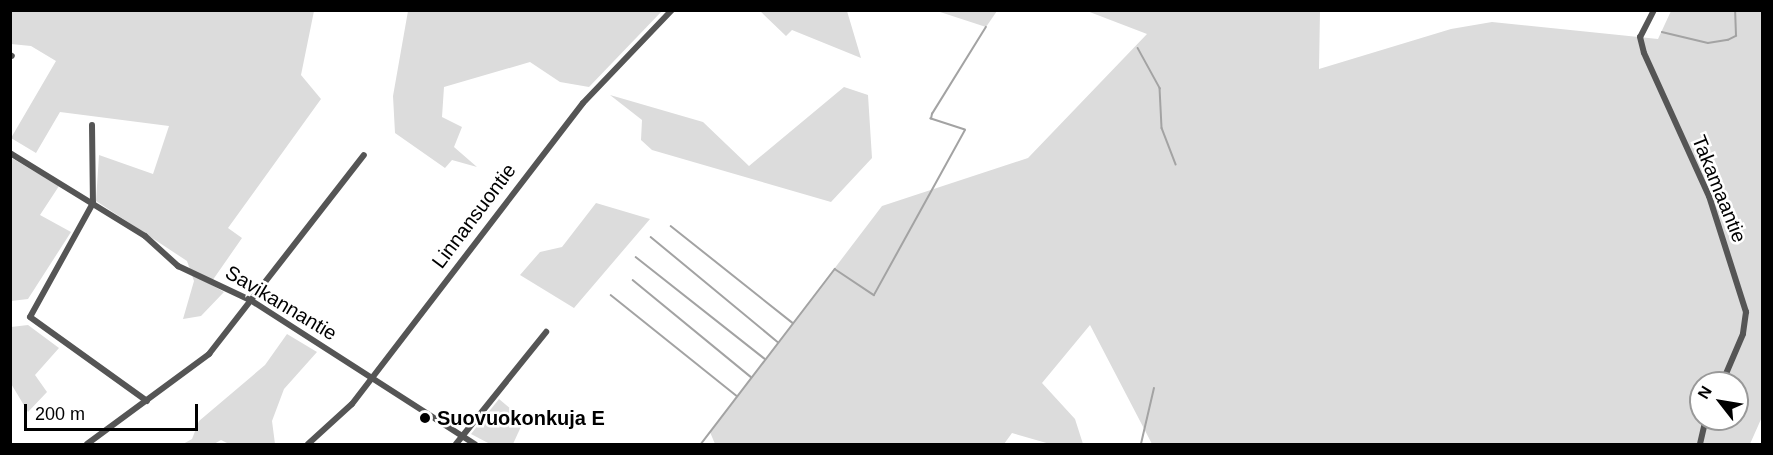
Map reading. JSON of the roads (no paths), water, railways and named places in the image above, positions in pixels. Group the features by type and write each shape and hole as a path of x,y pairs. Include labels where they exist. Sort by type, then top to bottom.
{"street":[{"name":"Linnansuontie","path":"308,444 344,414 558,133 672,10"},
{"name":"Takamaantie","path":"1654,10 1640,37 1644,52 1709,196 1746,312 1743,334 1727,371"},
{"path":"92,125 93,203 30,316 147,401"},
{"name":"Savikannantie","path":"10,153 150,240 189,273 252,301 475,444"},
{"path":"87,444 209,354 364,154"},
{"path":"456,444 546,332"}],"waterway":[{"path":"1662,32 1708,43 1728,40 1736,36 1735,10"},
{"path":"701,444 835,269 874,295 965,130 931,119 932,114 986,27"},
{"path":"1138,48 1160,88 1162,128 1176,164"},
{"path":"671,226 793,323"},
{"path":"651,237 778,342"},
{"path":"636,257 765,359"},
{"path":"633,280 751,377"},
{"path":"611,295 737,396"},
{"path":"1141,444 1154,388"}],"place":[{"name":"Suovuokonkuja E","path":"425,418"}]}
